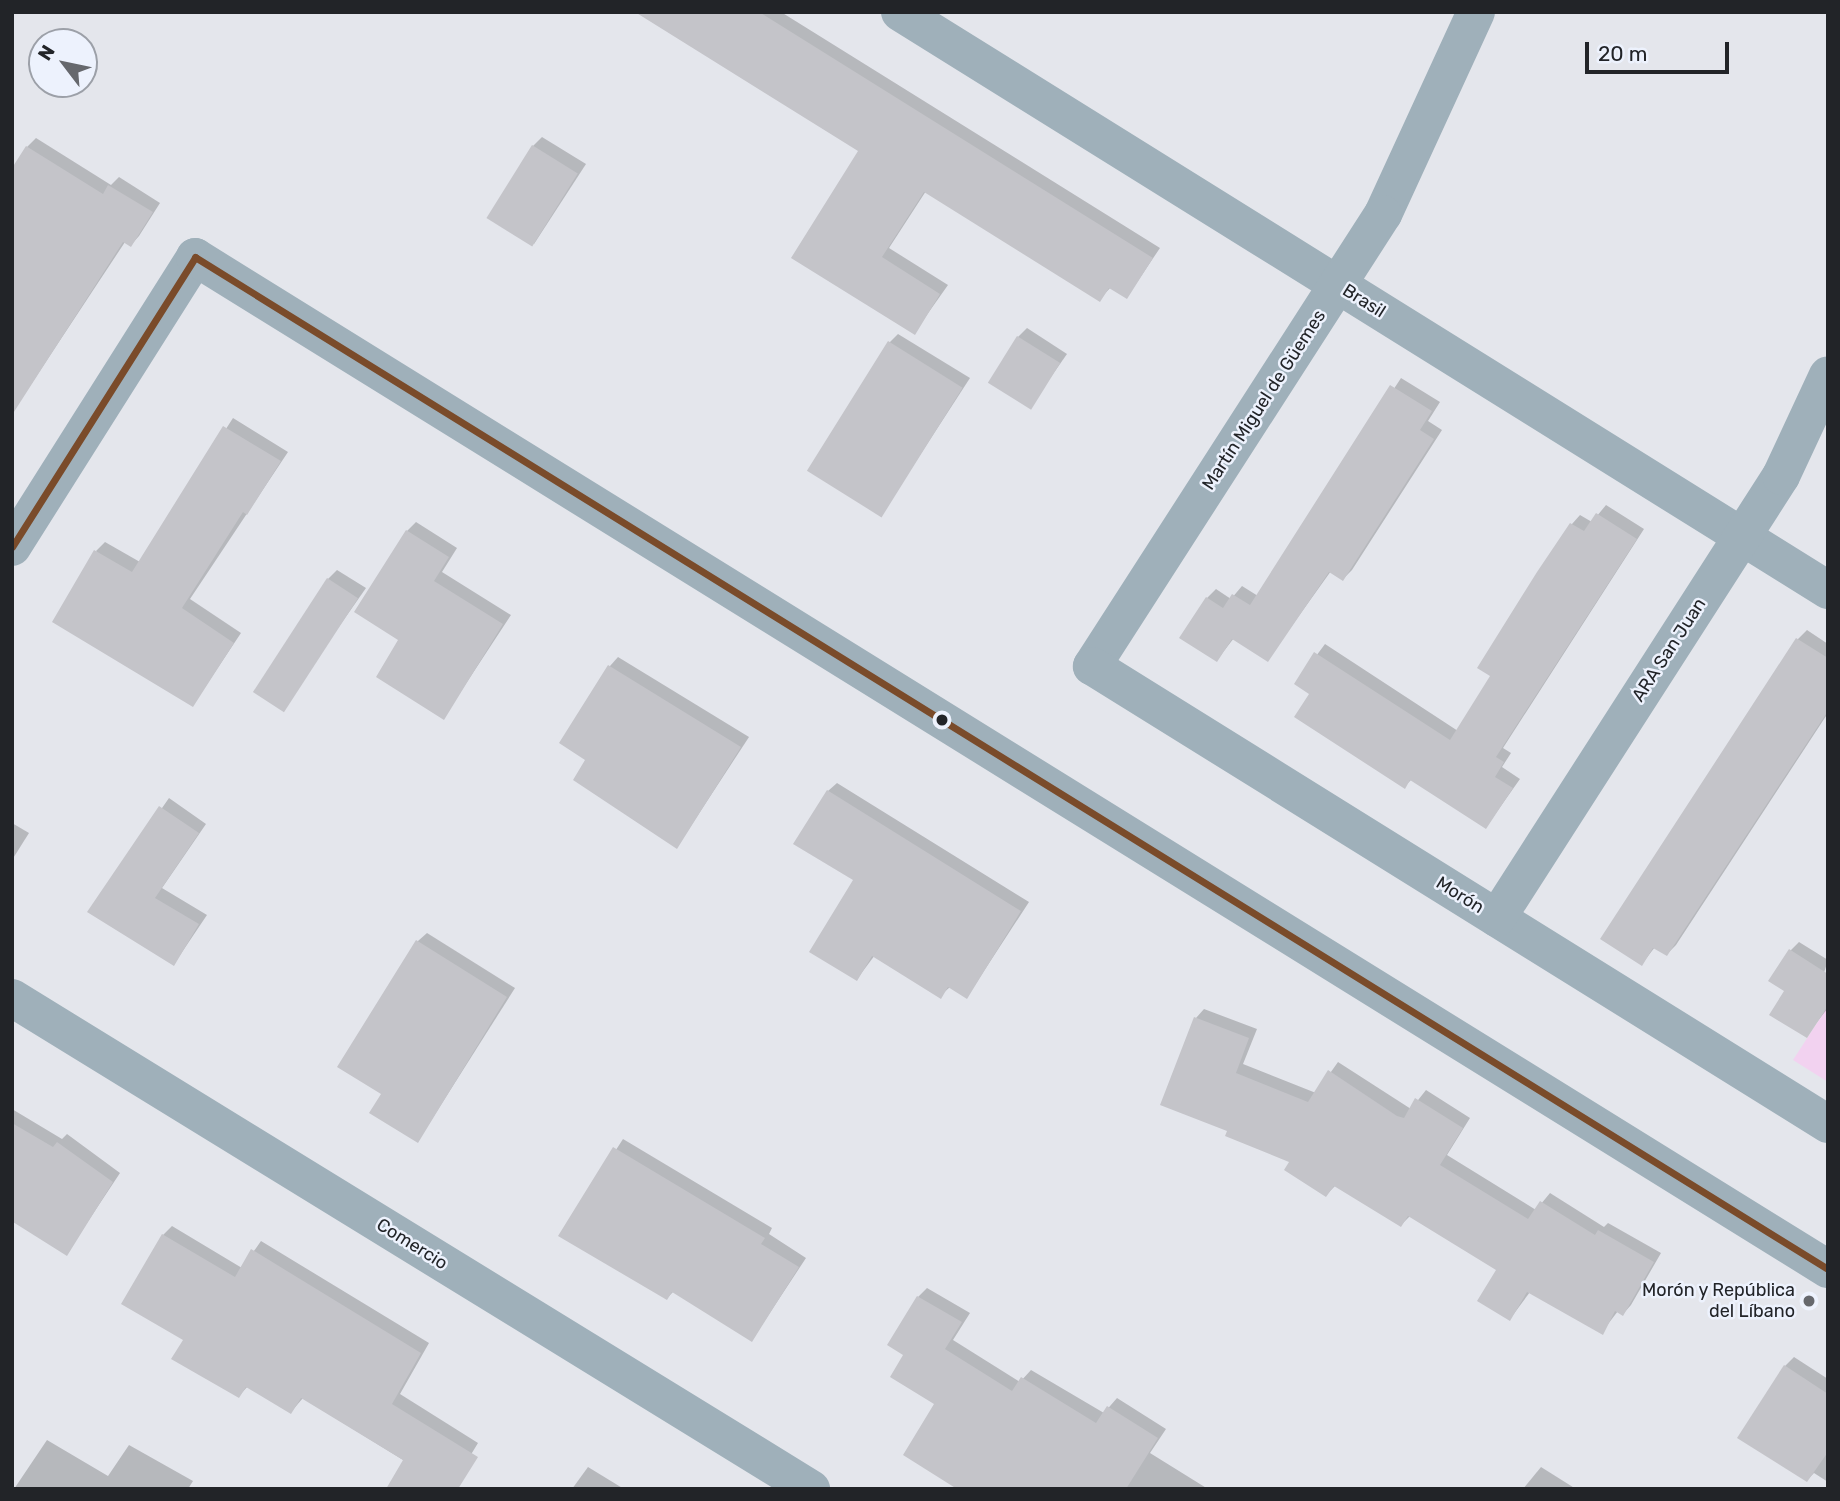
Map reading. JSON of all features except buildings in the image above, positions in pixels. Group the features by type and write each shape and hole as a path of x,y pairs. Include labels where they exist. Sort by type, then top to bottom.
{"street":[{"name":"Brasil","path":"900,12 1828,590"},
{"name":"Martín Miguel de Güemes","path":"1092,666 1383,214 1476,12"},
{"path":"12,547 195,257 1828,1269"},
{"name":"ARA San Juan","path":"1497,918 1781,476 1828,375"},
{"name":"Morón","path":"1092,666 1828,1124"},
{"name":"Comercio","path":"12,998 811,1489"}],"shaded area":[{"path":"1828,1006 1828,1082 1793,1060"}],"transit line":[{"path":"12,547 195,257 1828,1269"}],"place":[{"name":"Morón y República del Líbano","path":"1809,1301"}]}
